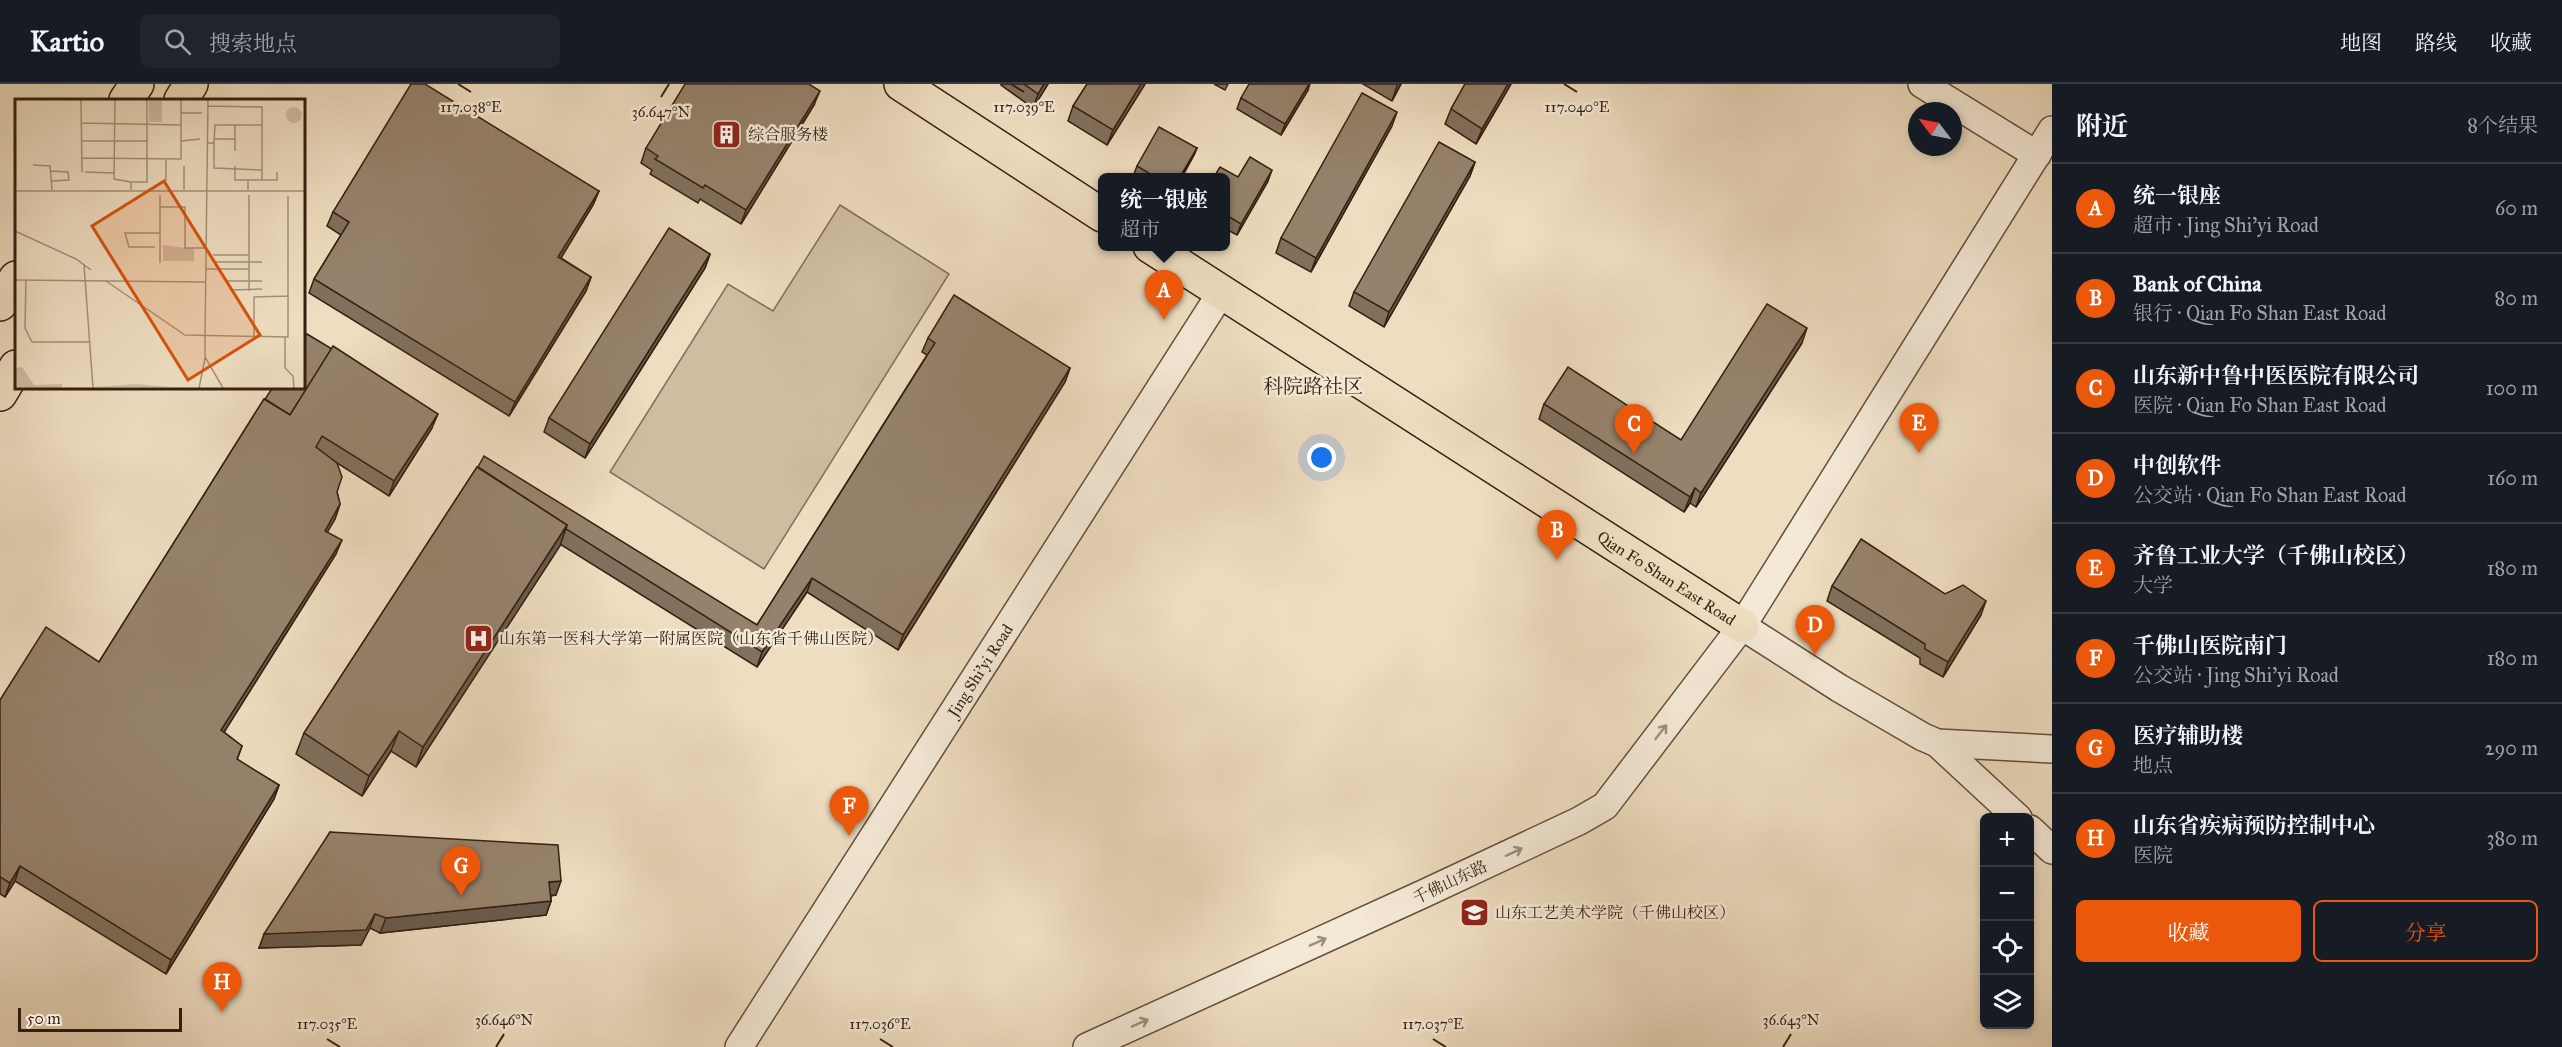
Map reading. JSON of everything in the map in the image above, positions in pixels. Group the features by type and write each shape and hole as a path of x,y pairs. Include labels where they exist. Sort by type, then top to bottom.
{"main road":[{"path":"127,99 137,84"},
{"path":"182,99 191,84"},
{"path":"901,84 1098,212"},
{"name":"Qian Fo Shan East Road","path":"1158,251 1742,626"},
{"path":"0,304 15,280"},
{"path":"0,394 15,369"}],"street":[{"path":"1923,84 2037,155"},
{"name":"千佛山东路","path":"1087,1047 1423,894 1579,821 1605,806 1742,626 2052,130"},
{"name":"Jing Shi'yi Road","path":"739,1047 1221,293"},
{"name":"Qian Fo Shan East Road","path":"1742,626 1848,694 1923,737 1937,742 2052,749"},
{"path":"1937,742 2013,813"},
{"path":"2034,833 2052,850"}],"shaded area":[{"path":"840,205 949,274 764,569 610,472 728,284 773,311"}],"building":[{"path":"411,84 425,84 599,191 558,257 591,277 515,402 314,279 349,222 333,212"},
{"name":"综合服务楼","path":"685,84 809,84 820,91 746,210 705,185 703,188 655,159 658,156 646,148"},
{"path":"1024,84 1044,84 1038,94"},
{"path":"1087,84 1141,84 1113,130 1073,106"},
{"path":"1249,84 1309,84 1285,124 1241,98"},
{"path":"1465,84 1508,84 1482,129 1451,109"},
{"path":"1362,93 1397,112 1316,258 1281,238"},
{"path":"1159,127 1197,148 1182,173 1148,173 1137,166"},
{"path":"1439,142 1475,162 1389,312 1354,292"},
{"path":"1250,157 1272,170 1241,224 1230,217 1230,173 1216,173 1220,167 1238,177"},
{"path":"669,228 710,254 590,444 549,418"},
{"path":"954,295 1070,368 903,635 812,578 762,652 566,529 567,525 478,467 484,456 757,625 935,343 928,338"},
{"path":"1767,304 1807,328 1701,493 1695,488 1690,497 1544,404 1568,367 1681,440"},
{"path":"307,334 332,349 290,415 265,399 272,388 304,388 304,338"},
{"path":"333,346 438,414 394,481 322,436 316,447 337,463 342,477 337,492 340,504 325,531 342,540 221,730 242,746 237,759 279,785 171,960 20,866 10,883 0,877 0,700 46,627 99,662 264,399 290,415"},
{"path":"477,467 567,525 423,747 399,731 369,776 304,733"},
{"path":"1861,539 1945,594 1963,585 1986,601 1948,662 1925,649 1925,644 1832,586"},
{"path":"330,832 558,845 561,881 549,882 551,901 386,918 375,914 366,930 264,934"}],"place":[{"name":"综合服务楼","path":"727,134"},
{"name":"统一银座","path":"1164,320"},
{"name":"齐鲁工业大学（千佛山校区）","path":"1919,453"},
{"name":"山东新中鲁中医医院有限公司","path":"1634,454"},
{"name":"Bank of China","path":"1557,560"},
{"name":"山东第一医科大学第一附属医院（山东省千佛山医院）","path":"478,638"},
{"name":"中创软件","path":"1815,655"},
{"name":"千佛山医院南门","path":"849,836"},
{"name":"医疗辅助楼","path":"461,896"},
{"name":"山东工艺美术学院（千佛山校区）","path":"1474,912"},
{"name":"山东省疾病预防控制中心","path":"222,1012"}],"district":[{"name":"科院路社区","path":"1313,386"}]}
